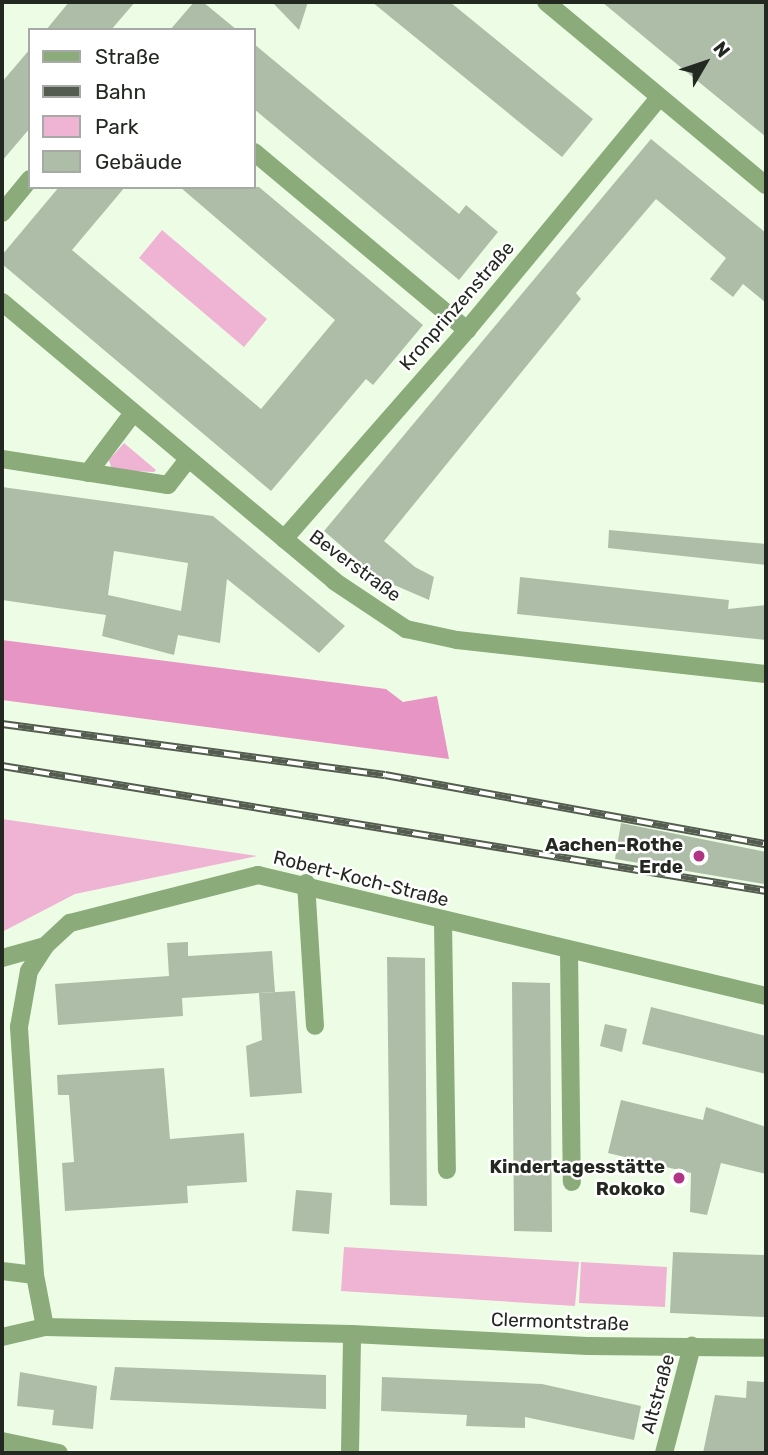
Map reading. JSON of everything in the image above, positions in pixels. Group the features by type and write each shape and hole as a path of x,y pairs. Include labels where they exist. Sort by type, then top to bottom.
{"street":[{"path":"546,2 766,185"},
{"name":"Kronprinzenstraße","path":"284,539 467,330 659,98"},
{"path":"256,154 467,330"},
{"path":"2,213 28,181"},
{"name":"Beverstraße","path":"2,302 334,581 406,629 457,640 766,674"},
{"path":"88,473 133,413"},
{"path":"2,459 168,485 188,459"},
{"name":"Robert-Koch-Straße","path":"45,1327 35,1275 19,1027 29,971 45,946 70,923 258,874 306,883 443,922 766,996"},
{"path":"306,883 315,1026"},
{"path":"443,922 447,1170"},
{"path":"2,958 45,946"},
{"path":"569,951 572,1182"},
{"path":"2,1271 35,1275"},
{"name":"Clermontstraße","path":"2,1337 45,1327 352,1334 588,1346 766,1348"},
{"path":"350,1453 352,1334"},
{"name":"Altstraße","path":"664,1453 692,1346"},
{"path":"2,1441 59,1453"}],"green space":[{"path":"162,230 267,319 244,347 139,258"},
{"path":"124,443 156,470 112,470 109,460"},
{"path":"2,819 257,856 75,894 2,932"},
{"path":"344,1247 579,1262 575,1306 341,1291"},
{"path":"581,1262 667,1267 665,1307 579,1303"}],"shaded area":[{"path":"2,640 386,689 403,702 437,696 449,759 2,700"}],"building":[{"path":"69,2 135,2 113,28 48,28"},
{"path":"194,2 203,2 235,28 172,28"},
{"path":"272,2 308,2 299,30"},
{"path":"372,2 450,2 593,119 562,157"},
{"path":"602,2 766,2 766,137 667,56"},
{"path":"256,46 459,214 466,205 498,232 459,280 256,111"},
{"path":"28,51 28,130 2,161 2,82"},
{"path":"651,139 766,233 766,303 743,284 733,297 710,279 726,258 656,199 576,293 581,299 384,541 415,567 434,577 429,600 378,578 324,531"},
{"path":"259,187 423,325 373,385 366,379 271,491 2,264 2,255 57,189 123,189 72,250 261,409 335,320 182,189"},
{"path":"2,487 213,516 345,626 319,653 227,579 220,643 178,635 174,655 102,636 106,615 2,600","holes":["114,551 188,563 181,611 108,595"]},
{"path":"609,530 766,544 766,565 608,548"},
{"path":"520,577 729,600 728,609 766,605 766,640 517,614"},
{"path":"621,823 766,852 764,884 615,859"},
{"path":"188,942 188,956 272,951 275,992 182,998 183,1016 58,1025 55,984 169,976 167,943"},
{"path":"387,957 425,958 427,1206 390,1205"},
{"path":"512,982 550,983 552,1232 514,1231"},
{"path":"295,991 302,1093 250,1097 246,1046 262,1040 259,993"},
{"path":"651,1007 766,1036 766,1074 642,1044"},
{"path":"605,1024 627,1029 622,1052 600,1046"},
{"path":"164,1068 170,1139 244,1133 247,1182 187,1186 188,1203 65,1211 62,1163 74,1162 69,1095 58,1095 57,1075"},
{"path":"621,1100 703,1120 706,1107 766,1127 766,1174 721,1163 707,1215 690,1212 691,1173 608,1153"},
{"path":"296,1190 332,1193 329,1234 292,1231"},
{"path":"673,1252 766,1255 766,1317 670,1313"},
{"path":"115,1367 326,1375 326,1409 110,1400"},
{"path":"20,1372 97,1386 93,1429 52,1425 54,1410 17,1406"},
{"path":"382,1377 542,1384 641,1406 634,1440 525,1417 525,1428 466,1426 467,1415 381,1411"},
{"path":"747,1381 766,1382 766,1453 703,1453 715,1395 746,1398"}],"railway":[{"path":"2,724 385,775 766,844"},
{"path":"2,766 766,891"}],"place":[{"name":"Aachen-Rothe Erde","path":"699,856"},
{"name":"Kindertagesstätte Rokoko","path":"679,1178"}]}
